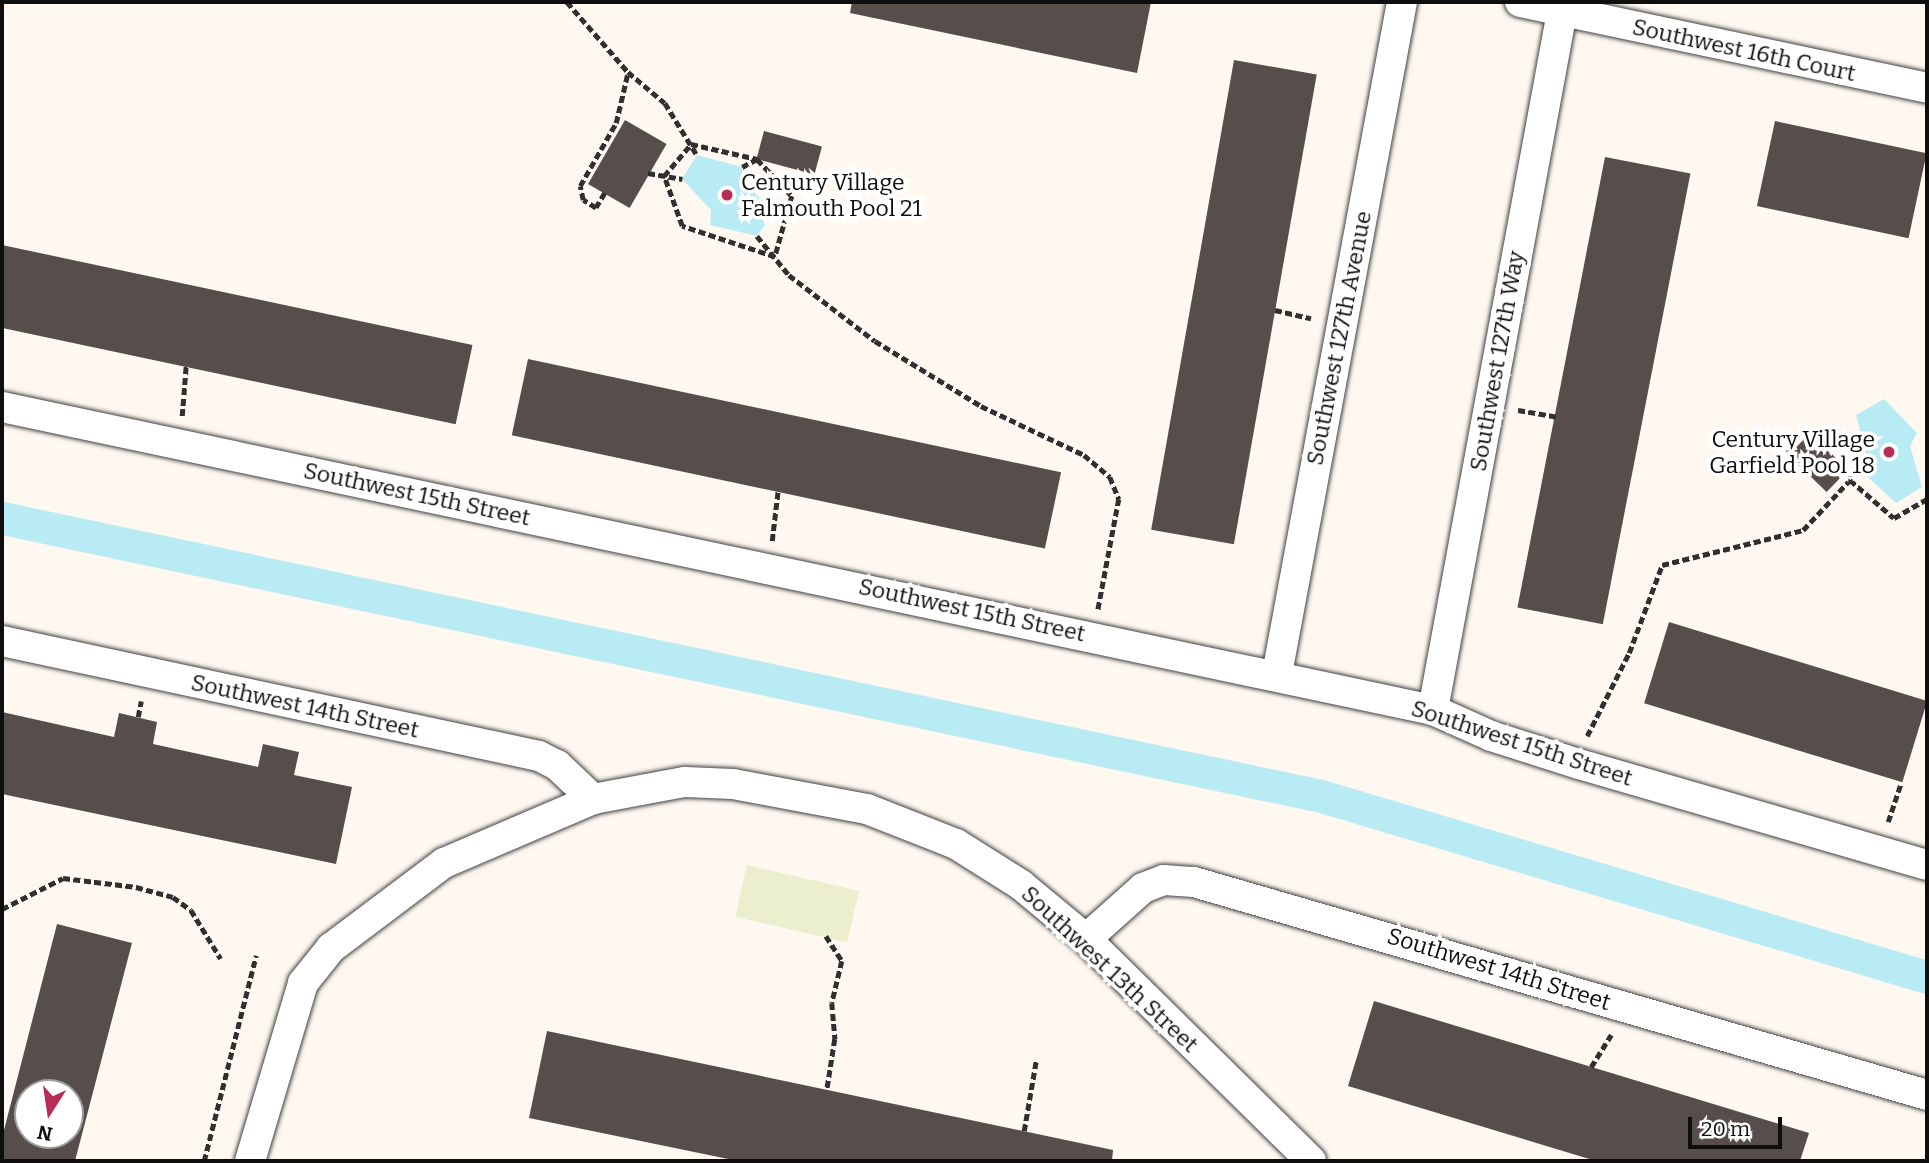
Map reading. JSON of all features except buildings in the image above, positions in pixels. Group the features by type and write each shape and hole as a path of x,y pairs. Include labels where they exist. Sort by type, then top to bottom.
{"street":[{"name":"Southwest 127th Avenue","path":"1277,674 1402,2"},
{"name":"Southwest 16th Court","path":"1520,2 1927,88"},
{"name":"Southwest 127th Way","path":"1433,710 1562,12"},
{"name":"Southwest 15th Street","path":"2,407 1093,635 1433,710 1491,736 1579,764 1927,865"},
{"name":"Southwest 14th Street","path":"2,640 538,756 557,765 593,799"},
{"name":"Southwest 13th Street","path":"250,1161 303,983 331,948 444,863 593,799 685,782 733,784 867,809 956,844 1021,885 1086,939 1311,1161"},
{"name":"Southwest 14th Street","path":"1086,939 1143,888 1164,880 1194,882 1927,1095"}],"path":[{"path":"567,2 628,72 665,103 697,155"},
{"path":"605,193 596,208 583,200 580,186 616,123 628,72"},
{"path":"691,144 757,159 793,197 775,257"},
{"path":"664,176 691,144"},
{"path":"742,167 757,159"},
{"path":"648,173 682,179"},
{"path":"664,176 682,226 775,257"},
{"path":"757,236 789,275 875,341 992,412 1084,455 1110,477 1119,499 1093,635"},
{"path":"1275,310 1342,325"},
{"path":"180,444 187,365"},
{"path":"1489,405 1558,417"},
{"path":"1848,470 1850,480 1894,518 1927,499"},
{"path":"1579,764 1593,717 1629,653 1662,565 1803,530 1850,480"},
{"path":"768,567 778,490"},
{"path":"1879,851 1900,783"},
{"path":"2,909 63,878 114,882 173,897 191,910 220,959"},
{"path":"826,936 842,961 832,1003 835,1039 827,1090"},
{"path":"204,1161 256,955"},
{"path":"1024,1131 1036,1061"}],"green space":[{"path":"747,865 859,891 847,943 735,917"}],"water":[{"name":"Century Village Falmouth Pool 21","path":"697,155 742,167 742,180 774,212 757,236 710,225 711,210 682,179"},
{"name":"Century Village Garfield Pool 18","path":"1884,399 1917,433 1910,446 1922,487 1896,503 1861,471 1867,458 1856,415"}],"waterway":[{"path":"2,518 1321,796 1927,977"}],"place":[{"name":"Century Village Falmouth Pool 21","path":"727,195"},
{"name":"Century Village Garfield Pool 18","path":"1889,452"}]}
